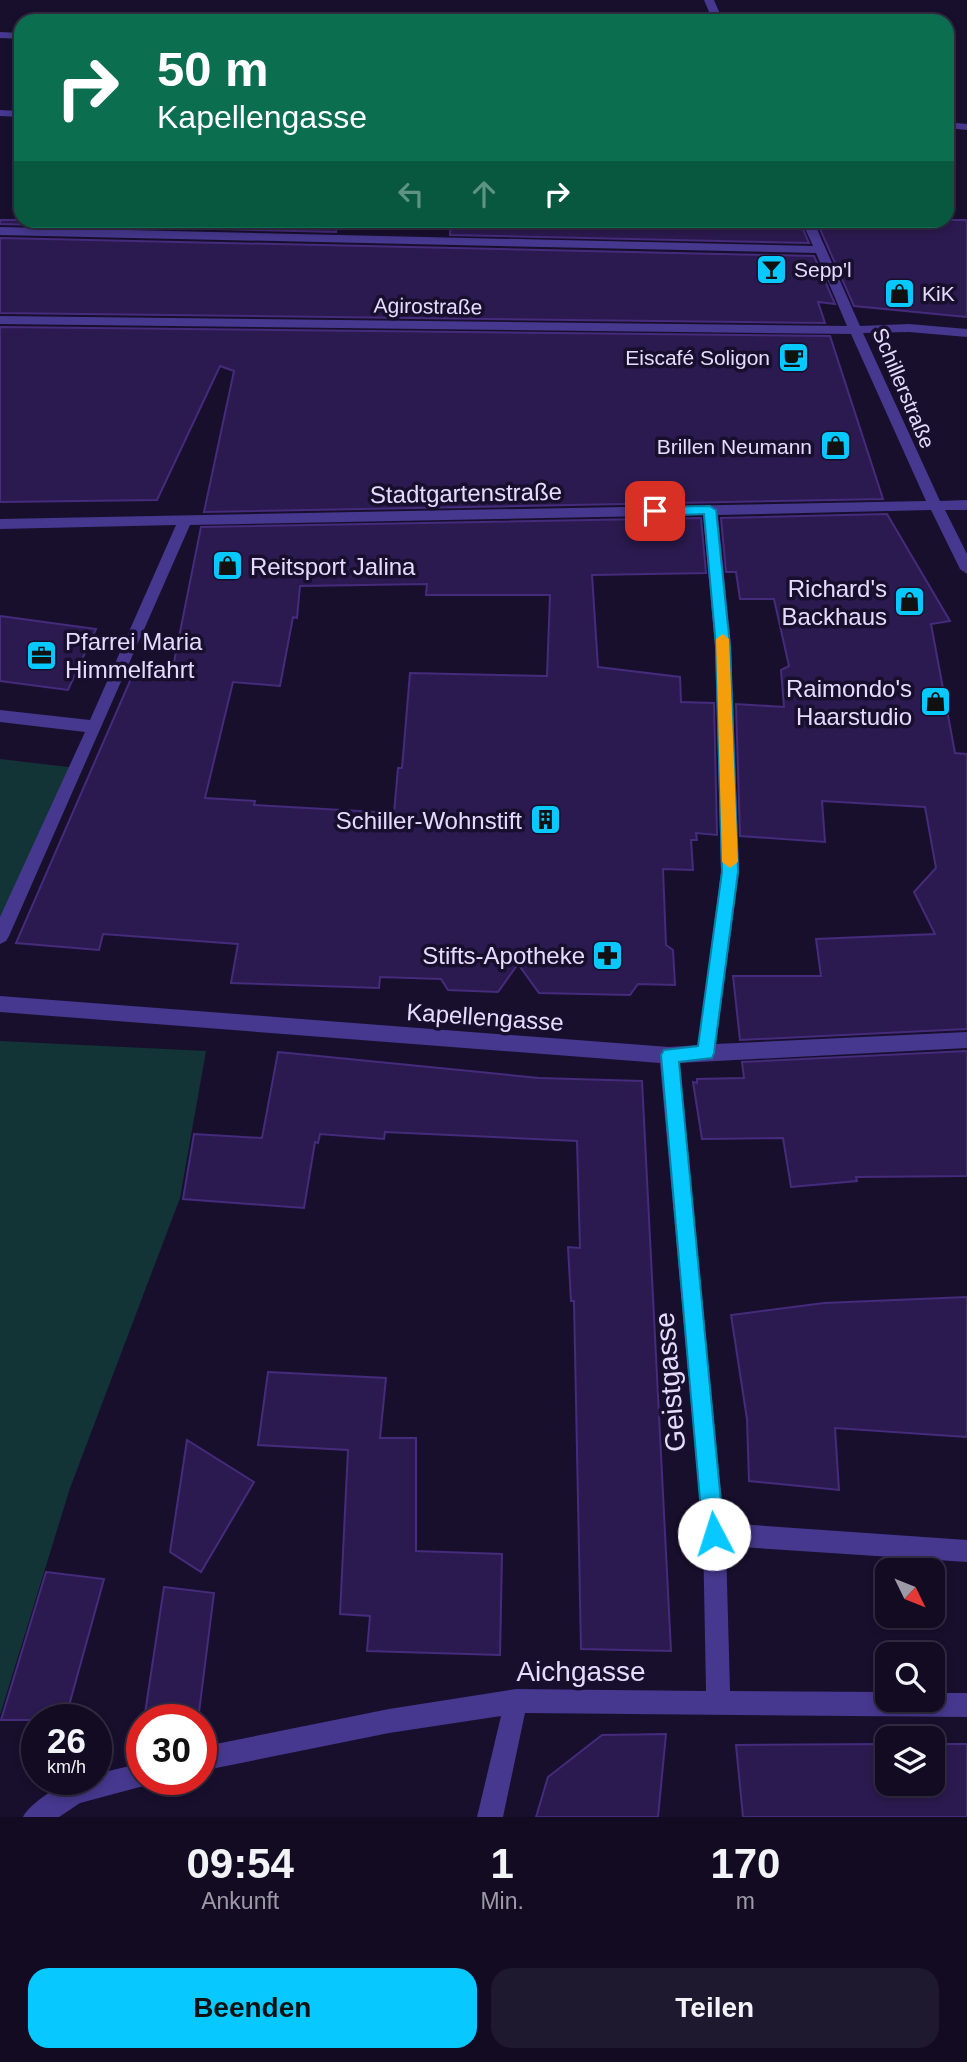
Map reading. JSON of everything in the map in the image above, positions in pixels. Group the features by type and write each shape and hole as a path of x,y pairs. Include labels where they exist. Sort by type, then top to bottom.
{"street":[{"name":"Schillerstraße","path":"811,228 933,505 967,569"},
{"path":"0,231 821,250"},
{"name":"Agirostraße","path":"0,320 817,331 909,328 967,333"},
{"name":"Stadtgartenstraße","path":"0,524 967,505"},
{"path":"706,1053 730,872 723,646 710,510"},
{"path":"0,936 185,522"},
{"path":"0,716 95,727"},
{"name":"Kapellengasse","path":"0,1004 670,1055 967,1040"},
{"name":"Geistgasse","path":"670,1055 714,1534 718,1703"},
{"path":"714,1534 967,1551"},
{"path":"490,1817 516,1701"},
{"name":"Aichgasse","path":"217,1756 389,1721 516,1701 967,1705"},
{"path":"36,1817 75,1792 126,1779"}],"green space":[{"path":"0,759 77,768 0,936"},
{"path":"0,1041 206,1051 180,1198 70,1488 0,1715"}],"building":[{"path":"0,220 14,220 14,224 0,224"},
{"path":"954,220 967,220 967,317 854,306 820,228 954,228"},
{"path":"168,228 337,228 336,232"},
{"path":"450,228 802,228 809,243 450,235"},
{"path":"0,238 814,256 835,304 818,302 825,323 0,313"},
{"path":"0,327 830,336 883,499 204,512 234,371 220,366 157,500 0,502"},
{"path":"887,514 950,621 931,624 955,753 967,754 967,1029 740,1040 733,976 821,976 816,939 935,934 914,892 936,868 925,807 822,801 825,842 740,836 736,704 784,707 781,670 789,666 774,599 740,599 736,572 726,572 721,518"},
{"path":"701,518 706,573 592,575 598,667 680,677 681,702 714,703 717,835 696,833 697,840 691,840 693,870 663,869 666,945 673,950 675,985 638,984 630,995 539,993 518,964 498,992 448,990 441,979 380,977 379,988 231,983 238,944 103,934 99,950 16,943 133,674 171,677 201,527","holes":["427,584 426,595 550,595 547,676 410,673 402,768 398,768 394,813 254,805 255,801 205,798 233,682 280,686 293,617 297,618 300,586"]},
{"name":"Pfarrei Maria Himmelfahrt","path":"0,616 96,629 68,690 0,681"},
{"path":"967,1051 967,1176 856,1177 857,1181 791,1187 783,1138 702,1139 693,1082 697,1083 697,1079 744,1078 742,1062"},
{"path":"278,1052 539,1078 642,1081 671,1651 581,1649 574,1301 571,1301 568,1247 580,1248 577,1141 385,1132 384,1139 320,1134 318,1143 315,1142 304,1208 183,1199 194,1134 262,1138"},
{"path":"967,1297 967,1437 835,1428 839,1490 749,1481 747,1419 731,1315 824,1303"},
{"path":"268,1372 386,1378 380,1438 416,1438 416,1551 502,1554 500,1655 367,1651 370,1616 340,1614 348,1450 258,1445"},
{"path":"187,1440 254,1482 201,1572 170,1552"},
{"path":"46,1572 104,1579 69,1704 21,1704 21,1720 1,1720"},
{"path":"164,1587 214,1593 200,1704 146,1704"},
{"path":"666,1734 658,1817 536,1817 548,1777 602,1735"},
{"path":"875,1744 875,1796 945,1796 945,1744 967,1744 967,1817 743,1817 736,1745"}],"slow traffic":[{"path":"723,639 730,862"}],"place":[{"name":"Sepp'l","path":"771,269"},
{"name":"KiK","path":"899,293"},
{"name":"Eiscafé Soligon","path":"793,357"},
{"name":"Brillen Neumann","path":"835,446"},
{"name":"Reitsport Jalina","path":"227,566"},
{"name":"Richard's Backhaus","path":"910,602"},
{"name":"Pfarrei Maria Himmelfahrt","path":"42,655"},
{"name":"Raimondo's Haarstudio","path":"935,702"},
{"name":"Schiller-Wohnstift","path":"545,820"},
{"name":"Stifts-Apotheke","path":"608,955"}],"route":[{"path":"655,511 710,510 723,646 730,872 706,1053 670,1055 714,1534"}]}
